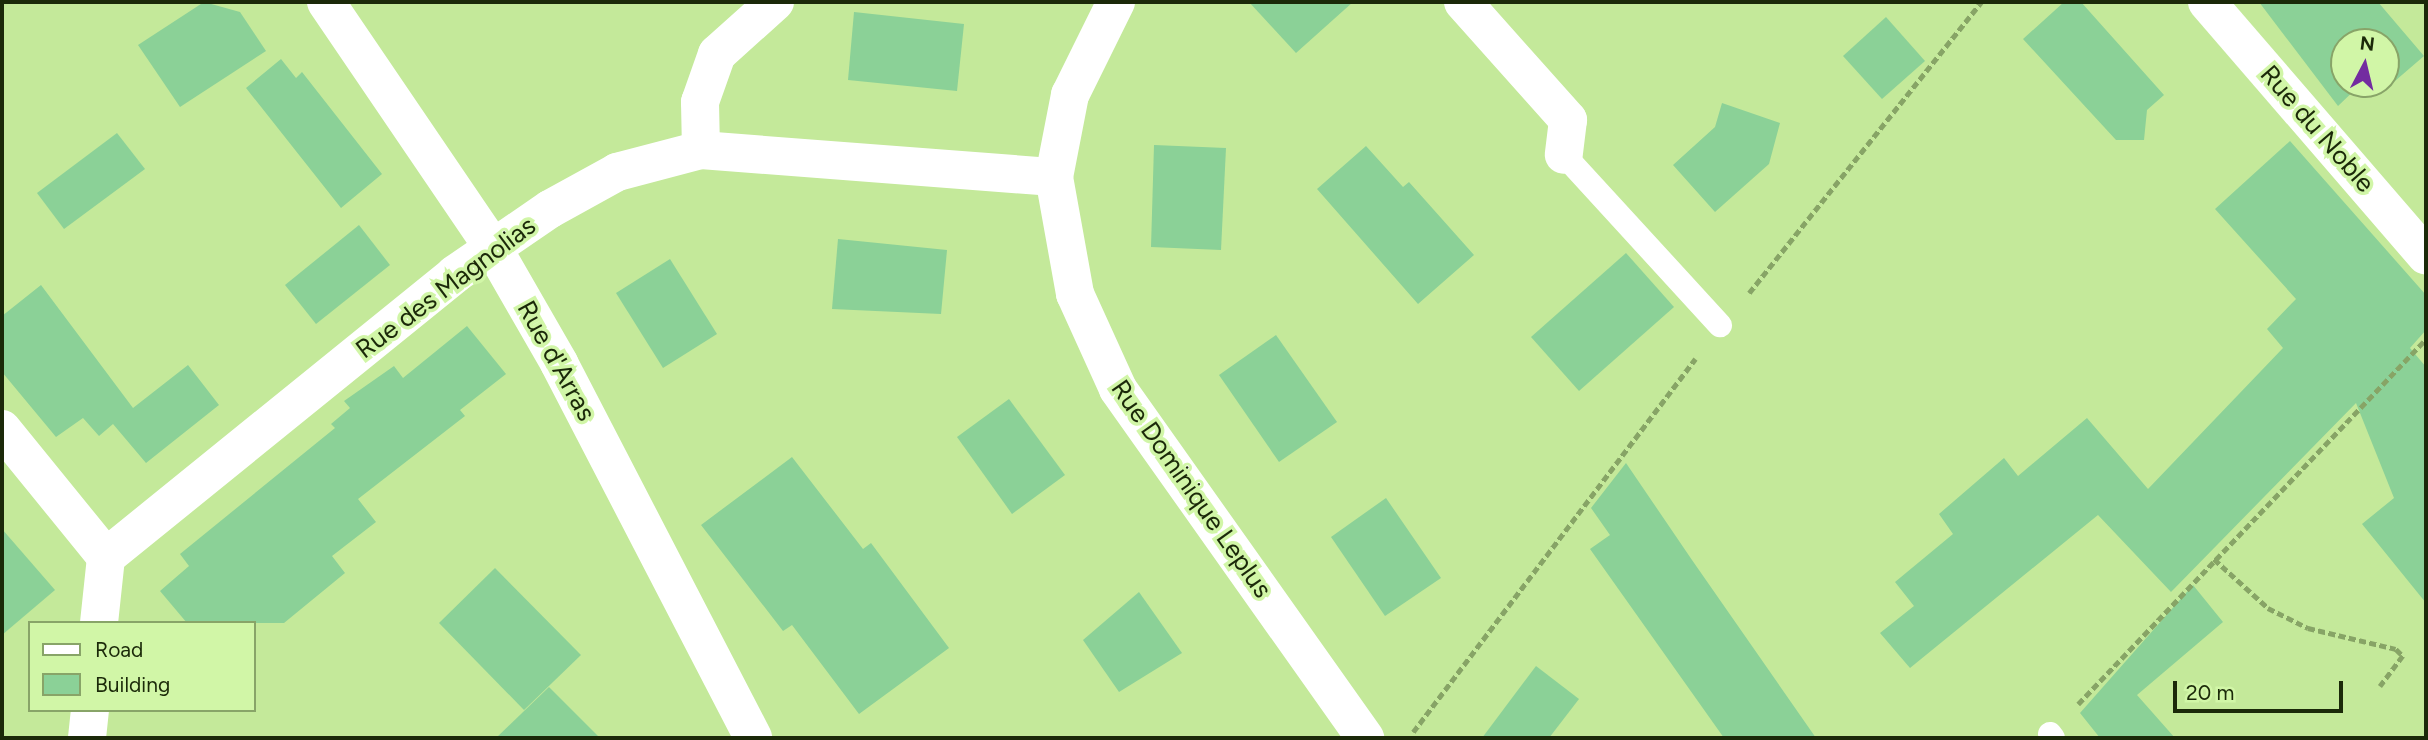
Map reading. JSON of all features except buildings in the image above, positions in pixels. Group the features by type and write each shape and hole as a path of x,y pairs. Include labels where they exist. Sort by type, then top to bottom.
{"street":[{"name":"Rue d'Arras","path":"326,2 493,248 559,363 753,738"},
{"path":"702,150 700,102 717,54 775,2"},
{"path":"1054,177 1070,94 1116,2"},
{"path":"1463,2 1567,120 1564,155"},
{"name":"Rue du Noble","path":"2207,2 2426,256"},
{"name":"Rue des Magnolias","path":"106,557 493,248 617,172 702,150 1054,177"},
{"name":"Rue Dominique Leplus","path":"1054,177 1075,294 1118,389 1365,738"},
{"path":"2,429 106,557 99,621"},
{"path":"87,738 90,712"}],"lane":[{"path":"1564,155 1720,325"}],"path":[{"path":"1408,738 1720,325 1981,2"},
{"path":"2052,736 2214,559 2426,339"},
{"path":"2214,559 2268,608 2308,628 2396,649 2403,656 2380,686"}]}
